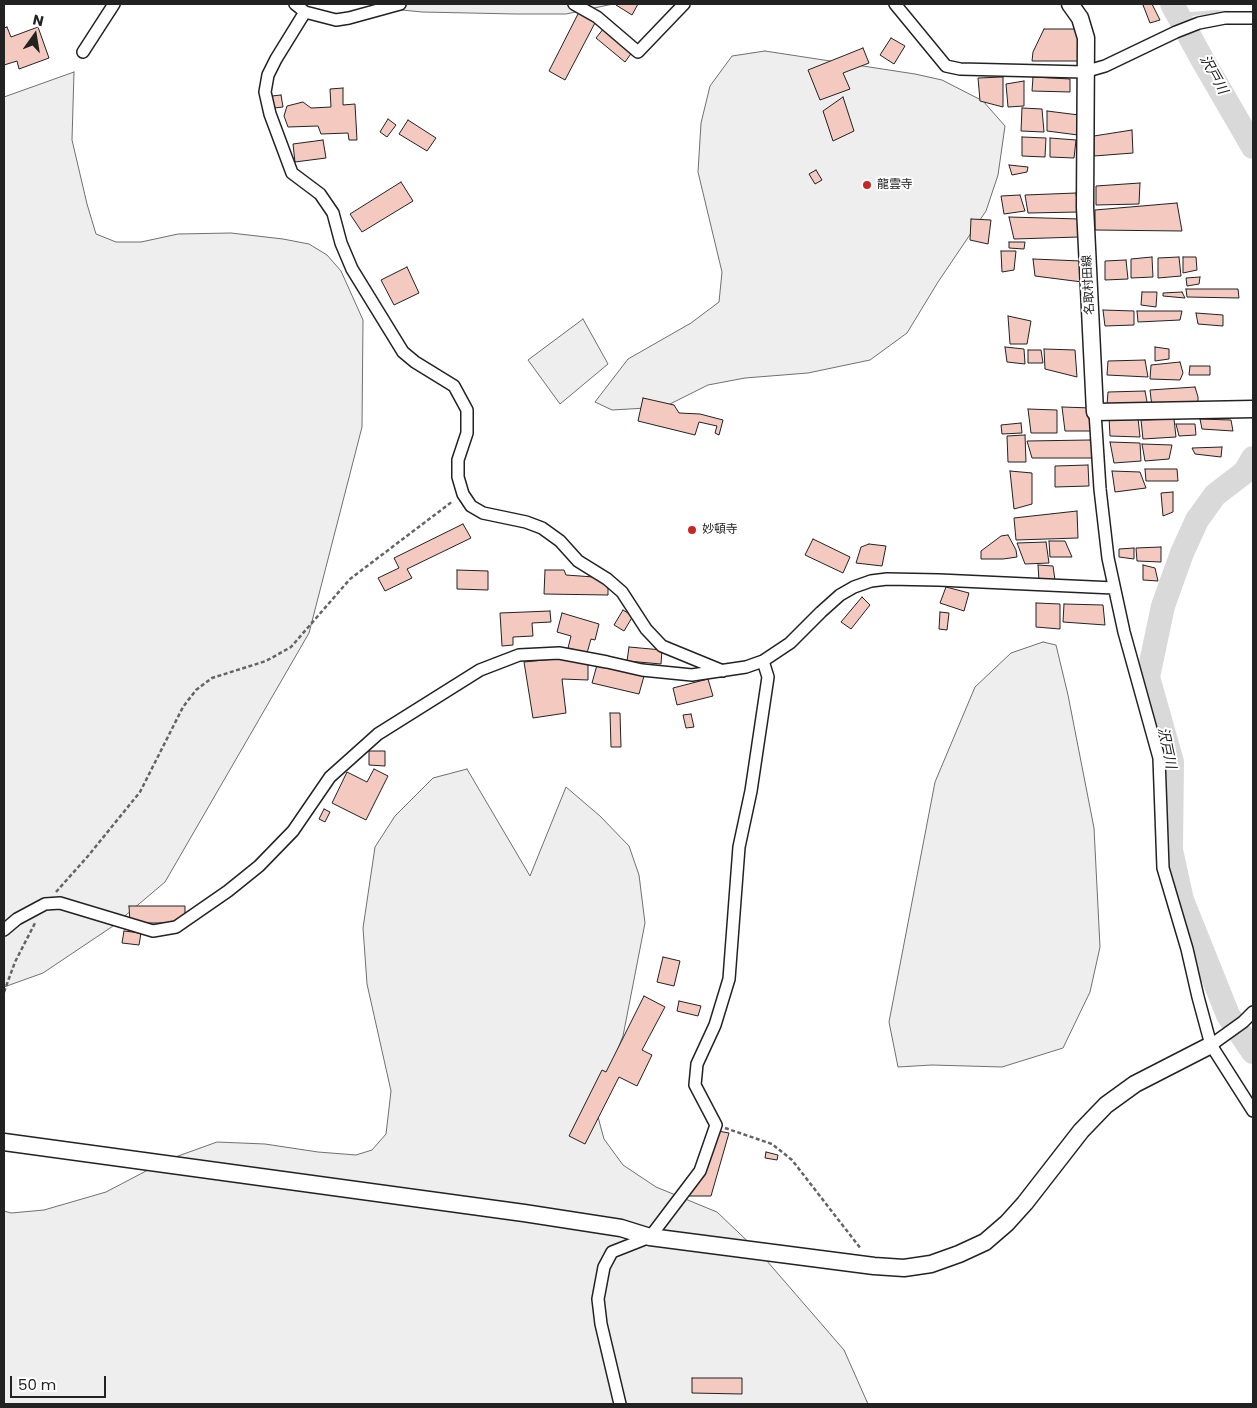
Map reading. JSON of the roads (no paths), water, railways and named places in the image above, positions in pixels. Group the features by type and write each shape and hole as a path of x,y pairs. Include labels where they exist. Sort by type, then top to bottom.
{"street":[{"path":"82,52 114,4"},
{"path":"294,4 304,12 336,20 400,4"},
{"path":"574,4 596,17 638,52 684,4"},
{"path":"895,4 946,66 960,69 1084,72 1104,66 1199,23 1225,18 1253,18"},
{"name":"名取村田線","path":"1070,4 1080,18 1086,38 1084,72 1085,207 1095,412"},
{"path":"304,12 268,75 265,92 270,114 292,173 320,194 333,213 341,243 352,269 403,352 454,386 468,410 468,433 458,460 458,477 463,494 471,506 483,512 526,522 542,528 560,541 578,561 607,578 622,592 646,630 662,646 723,671"},
{"path":"1253,409 1095,412 1100,489 1108,558 1124,632 1158,758 1163,868 1216,1042 1253,1111"},
{"path":"4,930 16,919 45,904 60,903 153,931 176,927 228,891 259,866 293,831 330,777 378,734 480,670 519,655 559,653 642,670 692,675 746,667 763,661 790,644 840,595 870,581 887,579 939,580 1114,588"},
{"path":"620,1404 601,1324 598,1299 604,1267 612,1252 650,1237 700,1171 716,1125 695,1085 697,1064 715,1025 729,979 739,847 768,677 763,661"},
{"path":"4,1142 524,1213 621,1228 650,1237 874,1266 904,1268 931,1264 960,1254 985,1242 1007,1223 1025,1203 1081,1131 1106,1105 1135,1084 1216,1042 1253,1012"}],"waterway":[{"name":"沢戸川","path":"1172,4 1253,147"},
{"path":"1178,15 1217,12 1231,13"},
{"name":"沢戸川","path":"1253,458 1245,472 1215,495 1197,520 1182,553 1163,606 1148,677 1172,762 1171,850 1182,900 1228,1015 1253,1052"}],"place":[{"name":"龍雲寺","path":"867,185"},
{"name":"妙頓寺","path":"692,530"}]}
